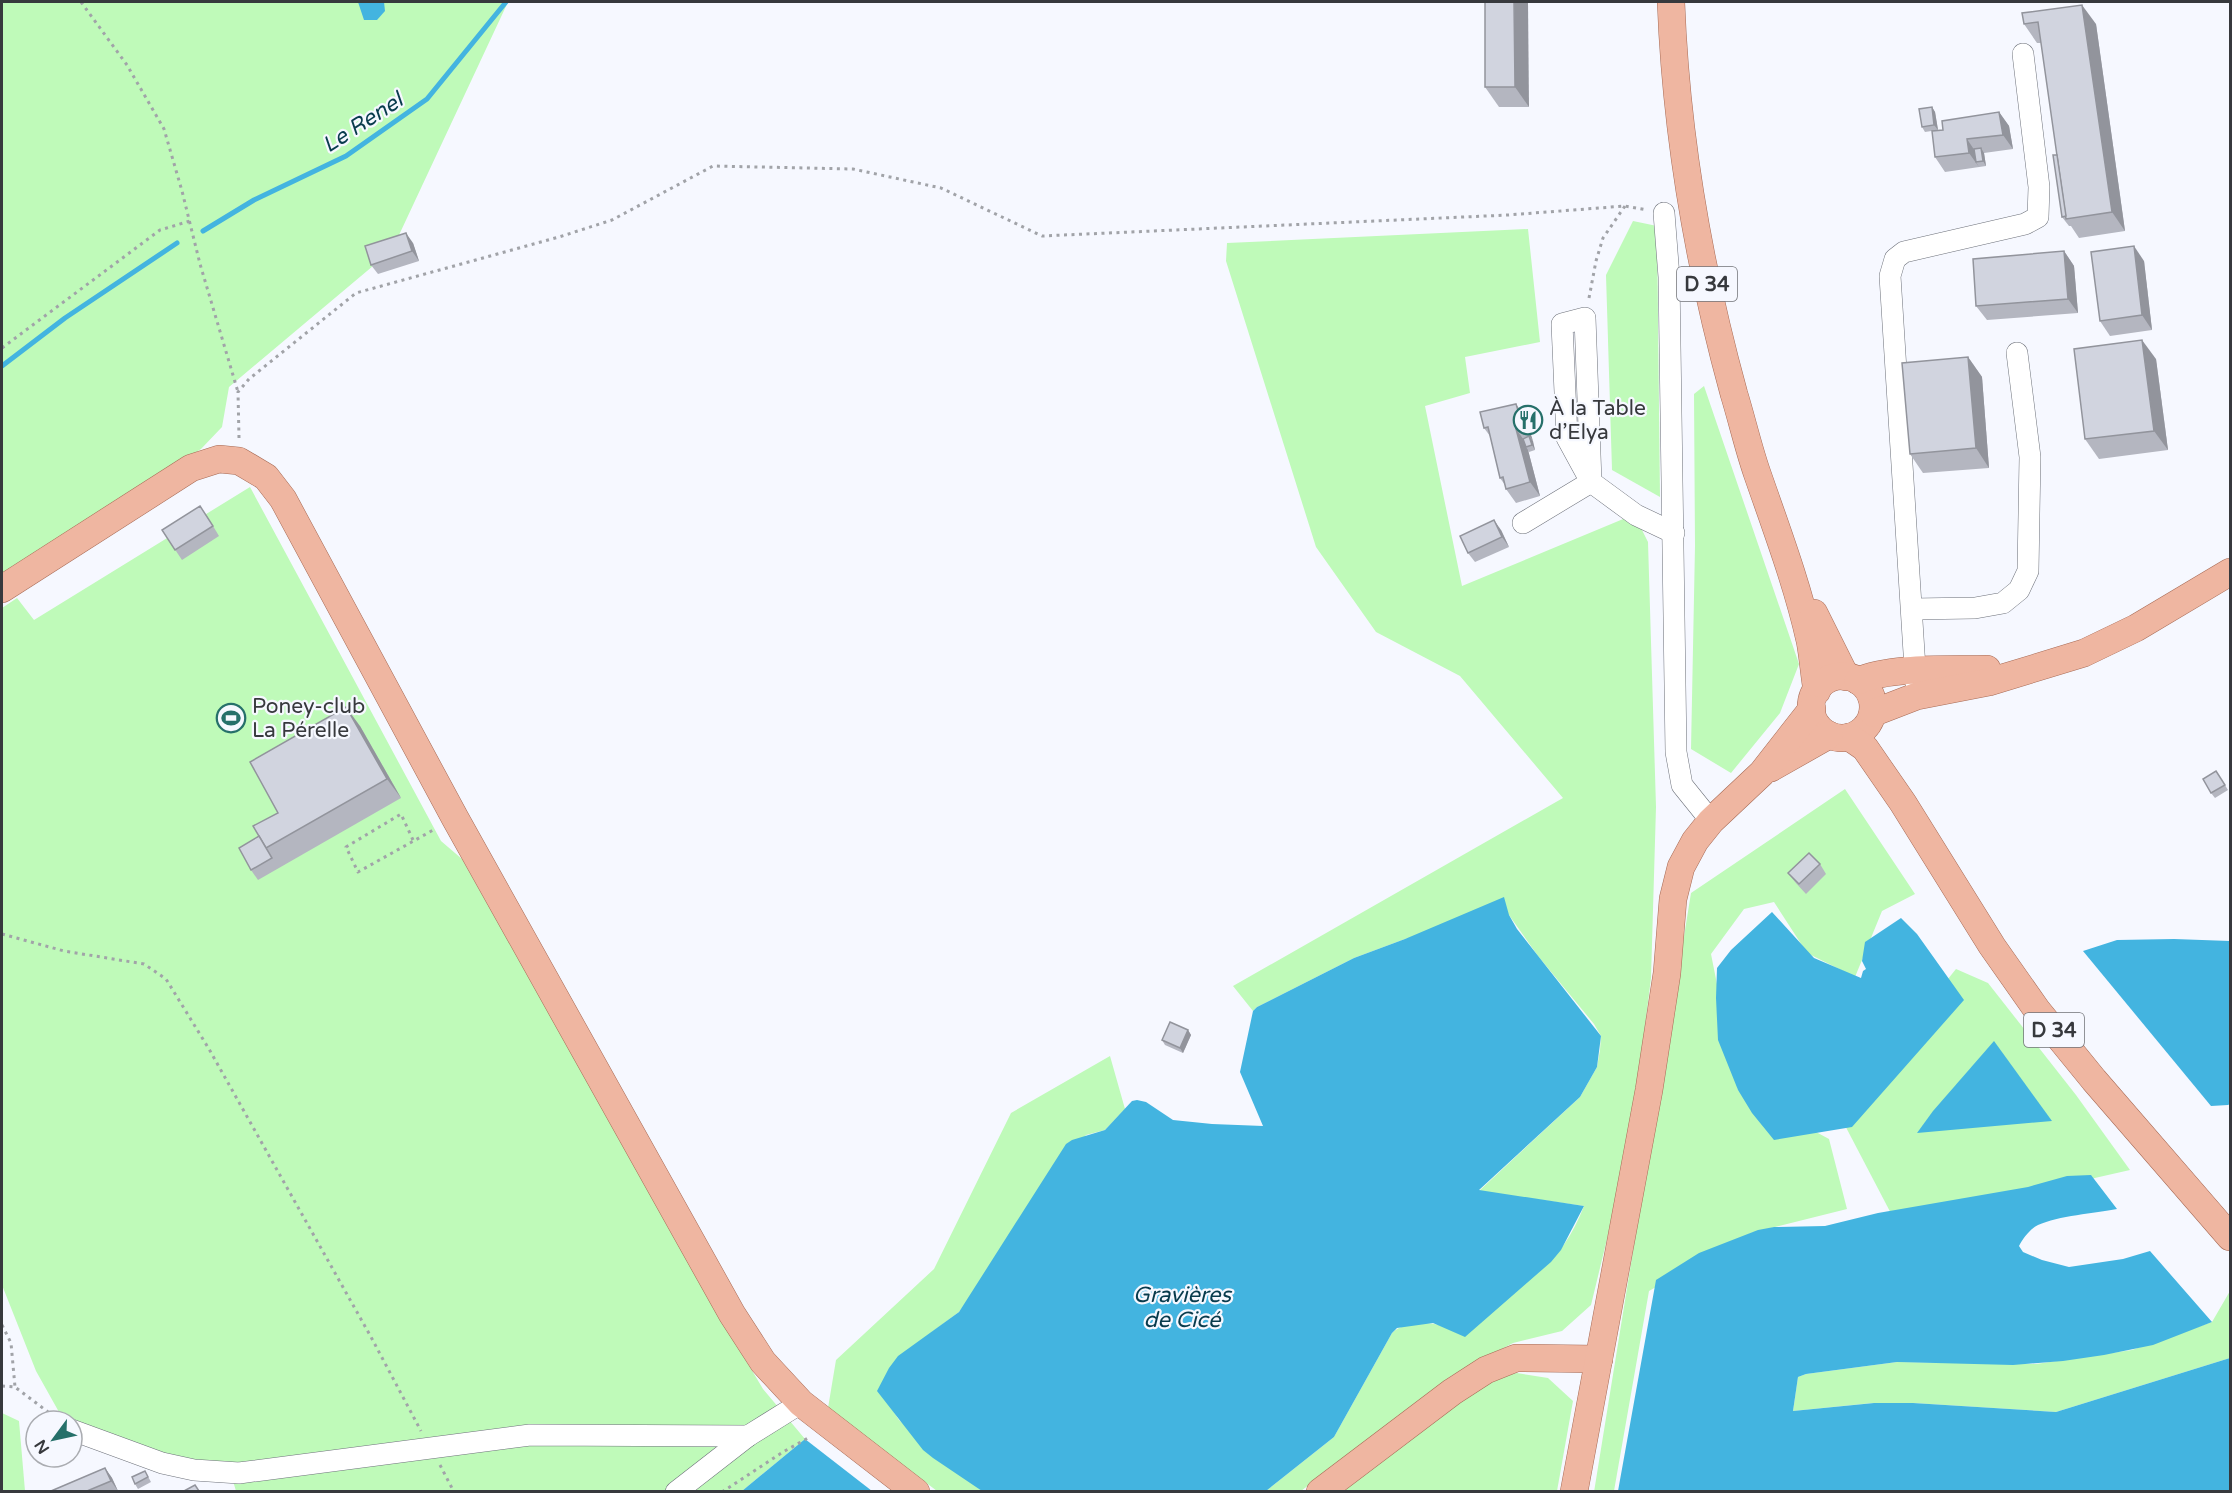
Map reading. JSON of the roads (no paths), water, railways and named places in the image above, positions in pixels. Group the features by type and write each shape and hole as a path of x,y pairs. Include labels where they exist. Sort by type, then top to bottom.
{"main road":[{"name":"D 34","path":"1671,2 1675,81 1696,229 1710,298 1756,470 1787,558 1810,643 1814,700"},
{"path":"2,589 191,468 219,459 239,461 266,477 283,499 455,819 732,1314 762,1362 801,1403 916,1491"},
{"name":"D 34","path":"1787,558 1852,679"},
{"path":"1574,1491 1649,1090 1667,973 1673,899 1681,867 1695,841 1711,821 1762,773 1829,679 1852,679 1870,675 1916,684 1989,681 2084,653 2136,628 2230,572"},
{"path":"1852,679 1866,687 1870,695 1855,727"},
{"path":"1762,773 1855,727 1916,684"},
{"path":"1814,700 1817,724 1855,727"},
{"name":"D 34","path":"1855,727 1865,748 1903,803 1992,946 2037,1010 2230,1238"},
{"path":"1320,1491 1452,1392 1486,1370 1516,1358 1599,1359"}],"street":[{"path":"1916,684 1890,276 1895,259 1904,252 2025,224 2038,217 2039,187 2023,54"},
{"path":"1664,213 1669,277 1676,752 1682,785 1711,821"},
{"path":"1585,318 1591,482"},
{"path":"1912,609 1976,608 2003,603 2019,590 2028,571 2030,457 2017,353"},
{"path":"1591,482 1636,515 1674,533"},
{"path":"1523,523 1591,482"},
{"path":"676,1491 700,1475 748,1436 801,1403"},
{"path":"84,1434 162,1463 194,1470 239,1473 530,1435 748,1436"}],"water":[{"path":"358,2 384,2 385,11 377,20 364,20"},
{"name":"Gravières de Cicé","path":"1504,897 1509,915 1517,929 1601,1036 1597,1067 1580,1097 1479,1190 1584,1206 1561,1250 1551,1262 1465,1337 1433,1323 1397,1328 1392,1333 1334,1437 1266,1491 982,1491 923,1450 877,1391 898,1356 959,1312 1066,1144 1105,1130 1132,1101 1137,1100 1146,1102 1173,1120 1263,1126 1240,1072 1253,1011 1257,1007 1354,958"},
{"path":"1772,912 1814,958 1861,978 1866,969 1862,961 1865,942 1901,918 1917,934 1964,1000 1852,1127 1774,1140 1752,1113 1738,1090 1718,1040 1717,968 1731,950"},
{"path":"2117,940 2230,941 2230,1104 2228,1105 2211,1106 2083,951"},
{"path":"1994,1041 2052,1121 1917,1133 1933,1111"},
{"path":"2091,1175 2117,1209 2066,1217 2038,1225 2030,1231 2019,1246 2023,1252 2069,1267 2123,1259 2150,1251 2212,1322 2153,1345 2063,1361 2013,1365 1897,1362 1806,1374 1798,1377 1793,1411 1874,1403 1913,1403 2056,1412 2230,1358 2230,1491 1618,1491 1656,1280 1699,1253 1758,1230 1774,1227 1825,1226 1878,1213 2028,1187 2067,1176"},
{"path":"805,1439 872,1491 742,1491"}],"waterway":[{"name":"Le Renel","path":"203,231 254,200 346,156 427,99 506,2"},
{"name":"Le Renel","path":"2,366 65,318 177,243"}],"place":[{"name":"À la Table d’Elya","path":"1528,420"},
{"name":"Poney-club La Pérelle","path":"231,718"}]}
